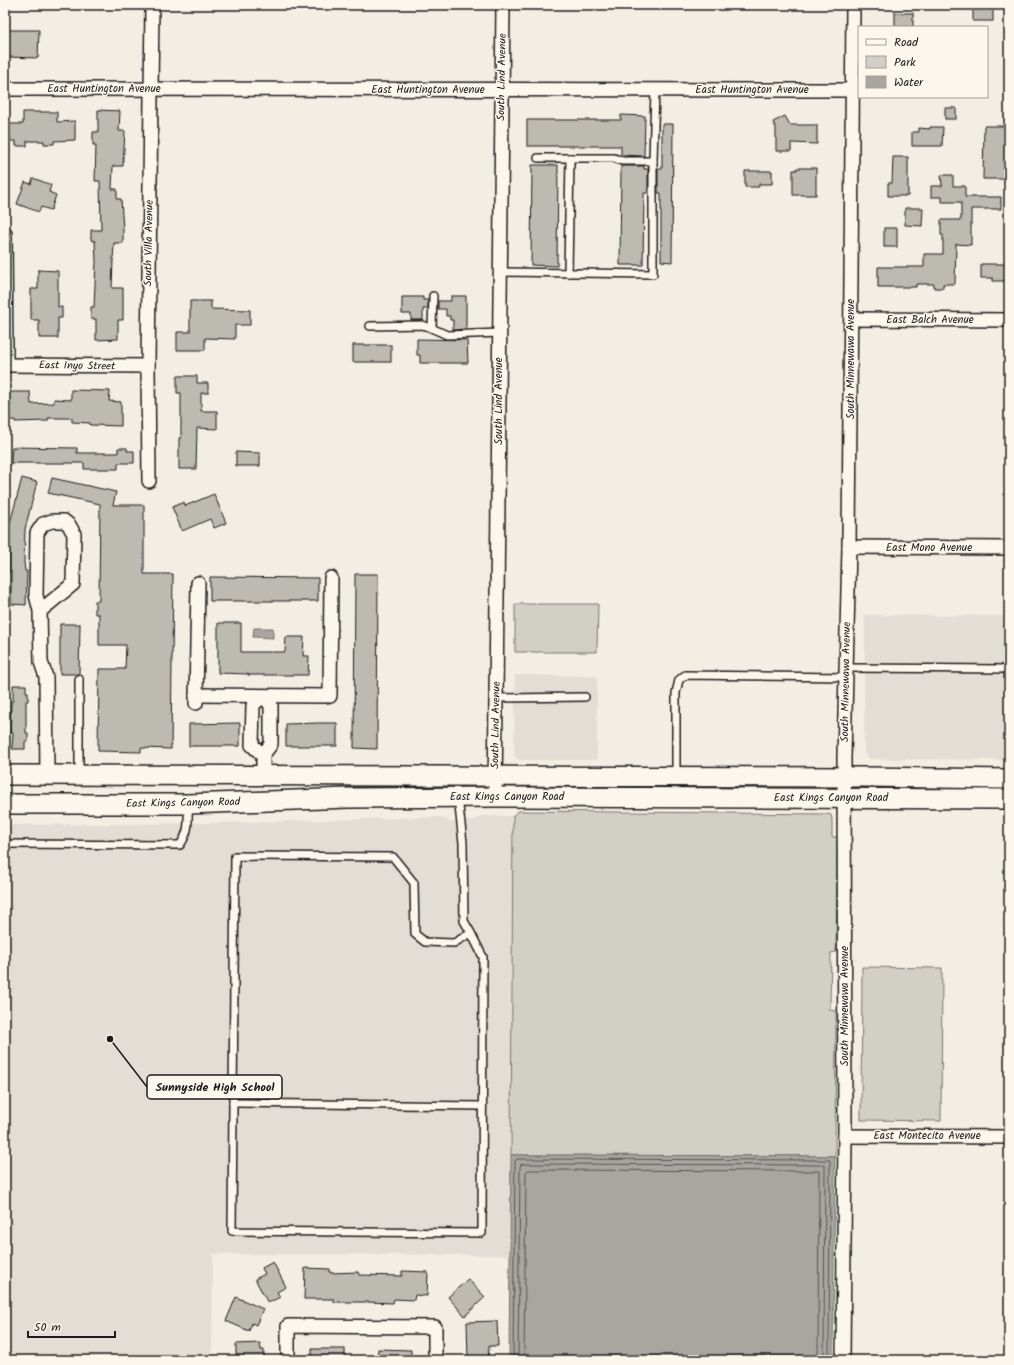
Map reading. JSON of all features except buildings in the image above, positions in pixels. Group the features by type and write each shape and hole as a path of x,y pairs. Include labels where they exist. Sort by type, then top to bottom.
{"main road":[{"name":"East Kings Canyon Road","path":"5,775 676,776 1009,779"},
{"name":"East Kings Canyon Road","path":"5,804 188,804 348,798 458,797 1009,799"}],"street":[{"name":"South Villa Avenue","path":"149,481 148,366 152,5"},
{"name":"South Lind Avenue","path":"495,797 503,5"},
{"name":"South Minnewawa Avenue","path":"843,1360 845,1136 844,777 852,319 852,5"},
{"name":"East Huntington Avenue","path":"5,89 852,90"},
{"path":"5,234 6,365"},
{"name":"East Balch Avenue","path":"852,319 1009,320"},
{"name":"East Inyo Street","path":"6,365 148,366"},
{"path":"40,611 73,584 74,534 69,525 64,521 52,521 43,524 37,533 36,595 40,611 41,662 46,677 47,775"},
{"name":"East Mono Avenue","path":"849,547 1009,548"},
{"path":"198,583 196,699 262,696 330,696 331,578"},
{"path":"262,696 271,705 271,744 263,755 263,776"},
{"path":"262,696 253,705 252,745 263,755"},
{"name":"East Montecito Avenue","path":"845,1136 1009,1137"},
{"path":"288,1360 288,1326 435,1327 435,1360"}],"lane":[{"path":"500,272 653,274 653,161 655,90"},
{"path":"538,158 614,158 622,161 653,161"},
{"path":"568,273 570,158"},
{"path":"432,328 433,296"},
{"path":"370,326 418,325 432,328 447,335 500,333"},
{"path":"676,776 676,693 679,680 685,676 1009,669"},
{"path":"79,679 80,775"},
{"path":"497,698 585,697"},
{"path":"458,797 463,843 464,921 471,933 483,957 482,1234 232,1231 235,856 392,857 414,883 415,934 425,942 454,943 471,933"},
{"path":"5,844 180,845 186,836 188,825 188,804"},
{"path":"233,1103 482,1106"}],"shaded area":[{"path":"865,615 1009,616 1009,760 870,759 864,753"},
{"path":"515,675 597,676 597,760 519,760 514,755"},
{"path":"481,816 513,816 510,1255 213,1254 212,1360 5,1360 5,825 216,823 441,817 450,822 472,821"}],"green space":[{"path":"515,604 598,604 597,652 515,652"},
{"path":"517,811 831,815 832,837 837,837 836,952 831,953 830,1010 836,1011 835,1156 511,1155 513,816"},
{"path":"862,967 942,968 941,1121 861,1120"}],"water":[{"path":"254,628 273,628 273,638 253,637"},
{"path":"511,1155 835,1156 833,1360 509,1360"}],"place":[{"name":"Sunnyside High School","path":"110,1039"}]}
